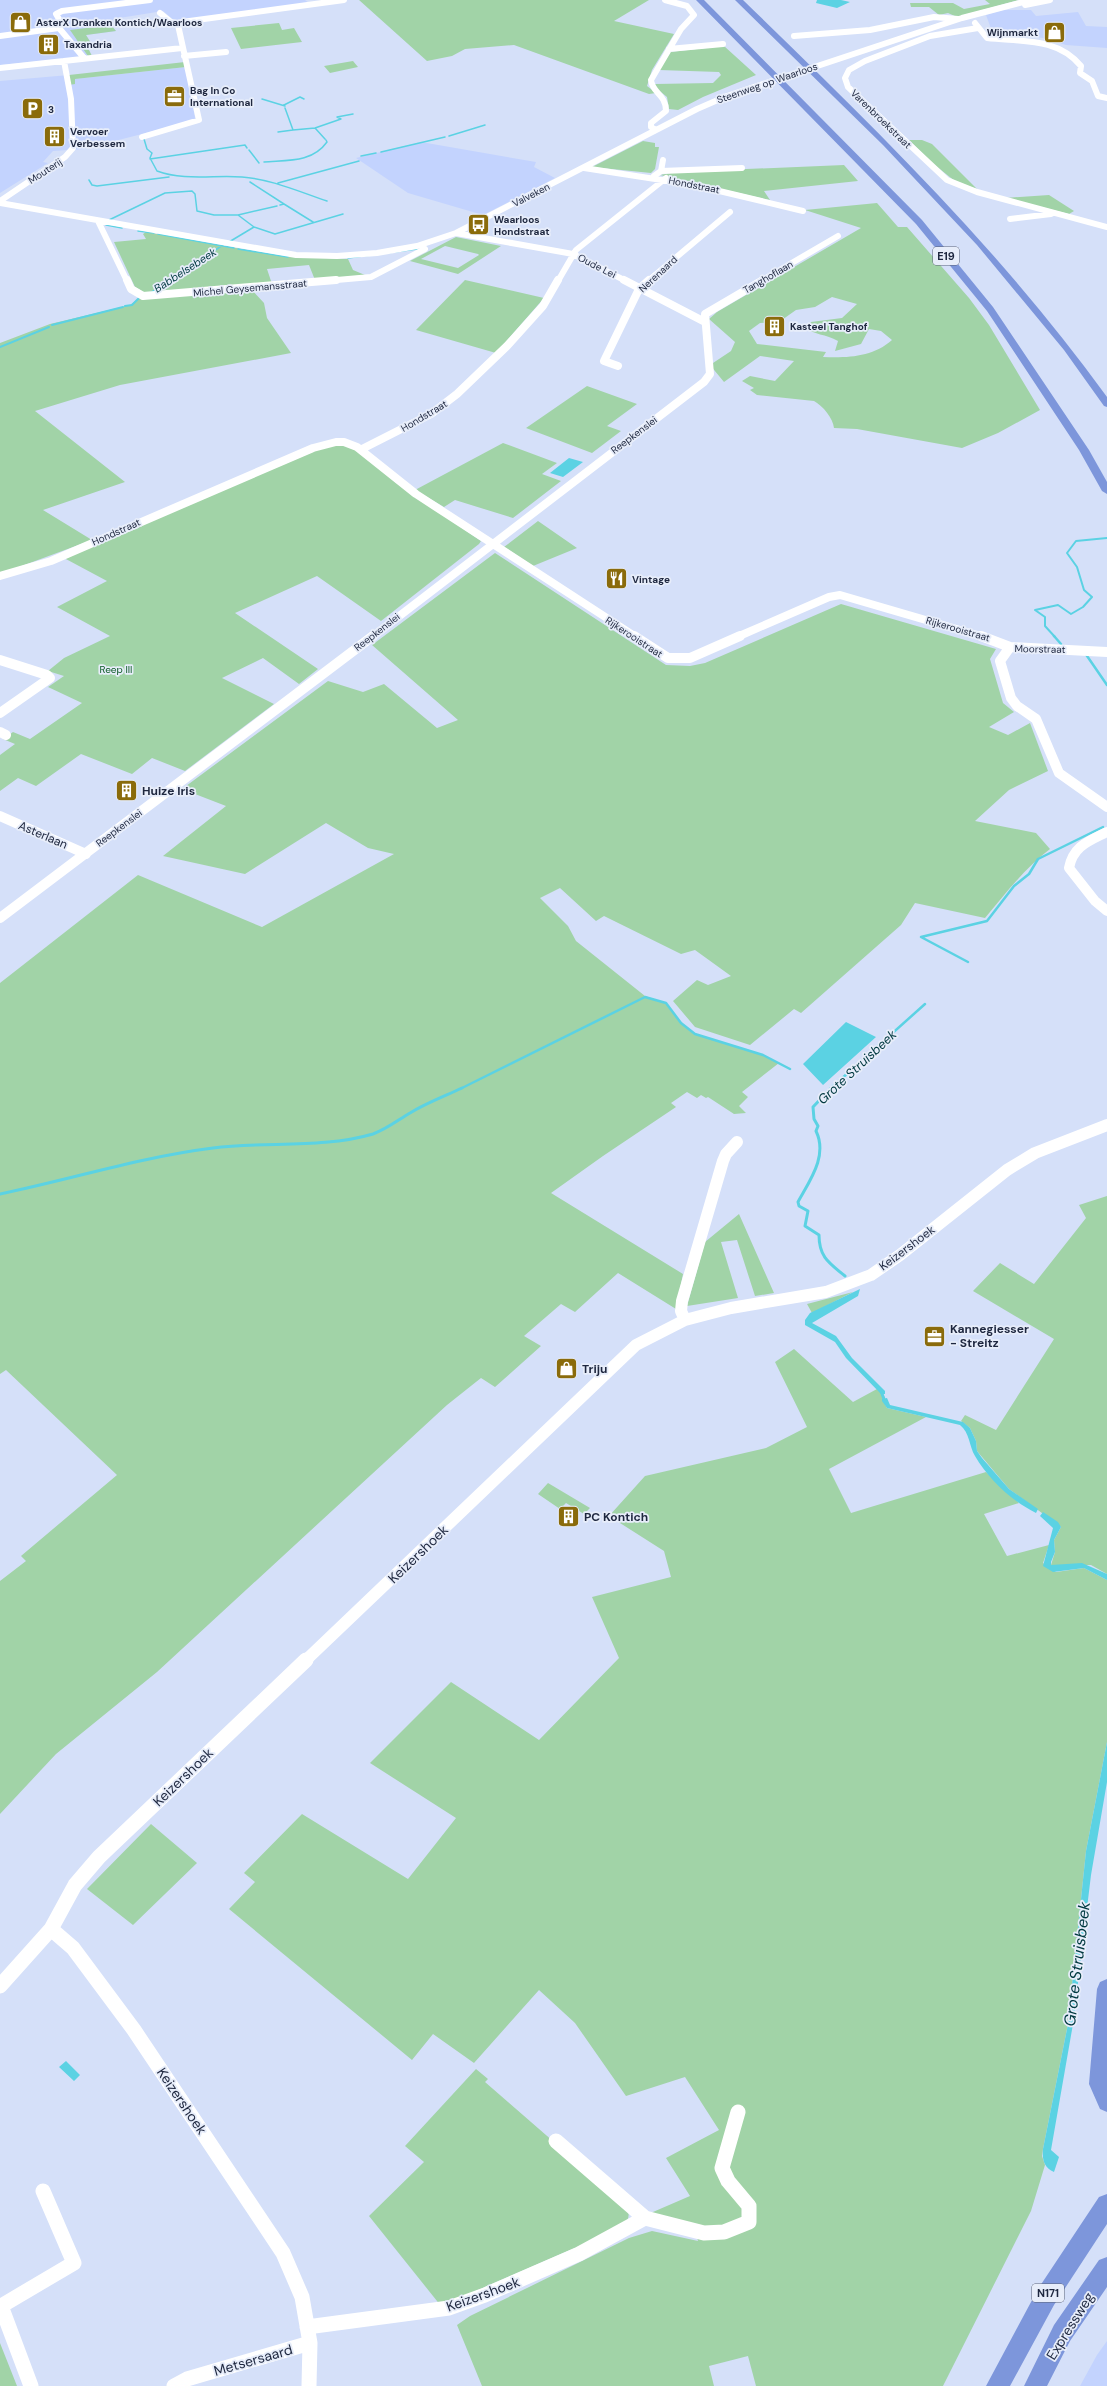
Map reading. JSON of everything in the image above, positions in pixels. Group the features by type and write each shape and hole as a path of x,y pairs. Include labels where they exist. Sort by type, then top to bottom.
{"highway":[{"name":"E19","path":"700,0 919,222 990,309 1084,450 1107,491"},
{"path":"739,0 894,151 981,242 1044,318 1107,404"},
{"path":"1107,1989 1104,2075 1100,2088 1107,2102"},
{"name":"N171","path":"997,2386 1046,2297 1107,2205"},
{"name":"Expressweg","path":"1035,2386 1062,2333 1107,2268"}],"street":[{"path":"60,28 62,24 56,14 57,12 150,0"},
{"path":"160,13 171,22 178,24 182,22 344,0"},
{"path":"656,130 652,127 651,123 666,111 667,106 666,100 653,88 651,80 681,29 694,15 687,6 665,0"},
{"name":"Steenweg op Waarloos","path":"584,168 697,109 767,82 960,18 1031,0"},
{"name":"Steenweg op Waarloos","path":"1014,4 1030,5 1050,0"},
{"name":"Steenweg op Waarloos","path":"794,36 838,31 859,31 944,15 960,18"},
{"path":"960,18 974,22 978,28 982,29 987,38 1027,40 1059,48 1079,62 1081,66 1080,73 1092,81 1098,96 1107,98"},
{"path":"142,137 199,120 182,48 178,24"},
{"path":"0,36 60,28"},
{"path":"60,28 84,58"},
{"name":"Varenbroekstraat","path":"978,28 930,36 865,61 849,70 844,78 848,87 947,180 977,192 1107,227"},
{"path":"669,49 723,44"},
{"path":"0,68 182,48"},
{"path":"184,56 226,52"},
{"name":"Mouterij","path":"0,202 65,157 73,148 71,99 68,91 64,61"},
{"path":"661,171 663,160"},
{"path":"584,168 666,178"},
{"name":"Valveken","path":"456,233 584,168"},
{"name":"Hondstraat","path":"654,176 661,171 742,168"},
{"name":"Hondstraat","path":"0,576 56,559 312,448 344,442 362,449 431,414 457,394 498,356 543,306 573,254 666,178 752,197 803,211"},
{"name":"Michel Geysemansstraat","path":"0,202 267,251 308,256 376,254 413,248 435,242 456,233"},
{"name":"Nerenaard","path":"618,366 604,361 639,289 730,212"},
{"name":"Varenbroekstraat","path":"1010,219 1053,212"},
{"name":"Michel Geysemansstraat","path":"98,221 131,289 143,296 162,296 371,277 435,244 435,242"},
{"name":"Oude Lei","path":"456,233 573,254 599,266 639,289 705,322"},
{"name":"Tanghoflaan","path":"705,322 705,314 838,236"},
{"name":"Reepkenslei","path":"0,918 263,720 704,382 710,374 705,322"},
{"name":"Rijkerooistraat","path":"362,449 380,466 406,486 492,544 668,658 677,660 690,658 834,596 846,597 1001,642 1010,647"},
{"name":"Moorstraat","path":"1107,652 1010,647 1000,661 1011,698 1017,706 1036,719 1060,773 1107,807"},
{"path":"0,660 47,675 50,678 0,713"},
{"name":"Asterlaan","path":"0,816 86,854"},
{"path":"1107,832 1074,850 1070,859 1069,868 1095,901 1107,911"},
{"name":"Keizershoek","path":"309,2386 309,2335 302,2297 283,2253 126,2017 73,1948 51,1929 75,1885 99,1857 636,1345 685,1320 731,1308 826,1292 872,1275 1007,1170 1064,1140 1107,1125"},
{"path":"685,1320 682,1311 682,1301 724,1161 731,1148 737,1142"},
{"path":"0,1986 51,1929"},
{"path":"556,2141 645,2218 704,2233 724,2232 749,2222 749,2206 728,2181 722,2168 738,2112"},
{"path":"31,2386 1,2306 74,2263 43,2191"},
{"name":"Keizershoek","path":"309,2335 449,2308 558,2264 645,2218"},
{"name":"Metsersaard","path":"174,2386 187,2379 309,2335"}],"shaded area":[{"path":"0,0 305,0 310,4 176,22 163,11 113,19 111,25 116,31 86,35 91,43 86,44 92,56 0,65"},
{"path":"1003,10 1031,10 1036,16 1078,12 1086,26 1107,27 1107,48 1066,45 1043,38 1021,35 993,34 986,15"},
{"path":"186,67 195,118 192,121 84,149 53,151 43,162 48,163 0,193 0,81 69,75 75,84 74,79"},
{"path":"421,142 536,162 534,167 555,178 483,215 408,193 356,158"},
{"path":"1107,2341 1107,2386 1080,2386 1097,2355"}],"green space":[{"path":"359,0 649,0 614,21 674,34 652,70 647,86 656,93 649,94 514,45 465,49 452,56 427,61"},
{"path":"985,0 1019,0 957,17 948,13 939,15 929,7 911,7 910,3 953,3 964,9 990,4"},
{"path":"279,23 282,30 294,28 302,42 241,49 231,28"},
{"path":"111,25 116,31 86,35 91,43 86,44 92,56 88,56 70,30"},
{"path":"724,46 756,75 703,97 678,110 669,109 667,97 656,88 655,84 713,83 721,75 719,72 659,70 670,52"},
{"path":"353,61 358,67 330,73 324,66"},
{"path":"185,62 186,67 75,79 75,84 69,85 69,75"},
{"path":"909,140 922,140 932,144 977,189 956,182 931,162"},
{"path":"643,141 655,143 655,147 659,147 655,169 651,173 592,167"},
{"path":"844,165 858,181 764,191 770,200 660,175 676,172"},
{"path":"1049,195 1074,211 1069,214 1005,198"},
{"path":"877,203 898,227 907,227 969,298 989,325 1040,410 998,433 962,448 857,429 834,428 832,420 827,413 814,401 757,395 750,390 754,388 742,381 750,376 775,381 794,361 760,356 724,382 710,365 731,351 735,342 709,319 717,312 861,228 805,210","holes":["832,297 857,304 842,318 811,322 803,327 811,332 838,341 835,351 861,344 869,329 881,331 892,340 885,346 868,353 851,357 823,357 826,352 757,344 749,331 760,323 779,322 796,310 815,307"]},
{"path":"146,232 282,256 348,259 353,270 365,275 315,280 309,265 267,269 272,284 147,294 135,287 114,242 146,239 143,234"},
{"path":"456,237 501,246 458,274 410,261","holes":["445,246 479,255 458,268 421,259"]},
{"path":"465,280 544,298 496,353 416,330"},
{"path":"252,290 264,303 267,318 291,353 120,385 35,411 125,482 43,510 92,540 0,574 0,343 50,324 130,305 139,298"},
{"path":"587,386 637,404 607,426 621,431 592,453 526,428"},
{"path":"503,443 557,463 542,474 561,481 513,518 455,500 444,507 415,490"},
{"name":"Reep III","path":"340,444 353,447 395,482 481,541 479,544 381,621 317,576 235,613 318,669 299,684 263,658 222,678 274,704 185,771 152,758 132,774 81,754 36,786 18,778 0,791 0,755 15,744 3,739 13,732 30,739 82,703 48,687 64,676 48,671 64,658 110,636 57,607 107,581 64,558 329,445"},
{"path":"538,521 577,548 533,566 504,547"},
{"path":"495,553 666,665 690,666 705,663 841,604 996,649 990,659 1003,703 1014,712 989,727 1008,735 1030,723 1048,771 1009,790 975,821 1036,833 1050,849 1024,873 985,918 915,903 901,925 801,1013 794,1009 750,1045 695,1027 673,1001 697,980 708,985 731,976 695,950 681,954 604,916 596,921 560,888 540,898 568,926 576,941 645,996 666,1003 681,1023 695,1034 763,1055 779,1063 742,1092 748,1097 739,1106 746,1113 734,1114 708,1097 706,1098 701,1095 697,1098 687,1092 671,1103 676,1107 551,1193 683,1274 676,1309 618,1273 575,1312 561,1304 524,1336 541,1346 495,1387 481,1378 447,1405 157,1672 56,1754 0,1814 0,1581 26,1561 21,1556 117,1475 6,1370 0,1374 0,983 138,875 262,927 394,854 368,848 326,823 245,874 163,856 226,806 182,789 328,681 363,692 384,684 437,728 458,720 372,645"},
{"path":"1107,1196 1107,1574 1091,1565 1051,1565 1055,1552 1054,1540 1061,1527 1009,1489 977,1451 976,1441 970,1428 961,1421 965,1415 996,1430 1054,1339 973,1291 1000,1263 1034,1284 1086,1218 1079,1205"},
{"path":"739,1214 774,1293 755,1296 737,1240 721,1242 738,1298 687,1306 705,1242"},
{"path":"853,1292 812,1313 807,1304"},
{"path":"794,1349 853,1402 877,1389 883,1394 885,1398 882,1399 887,1408 926,1417 829,1469 851,1513 986,1472 1019,1503 984,1514 1007,1556 1049,1545 1043,1563 1056,1572 1084,1568 1107,1580 1107,1742 1086,1851 1068,2024 1043,2149 1042,2156 1045,2165 1031,2211 943,2386 756,2386 748,2356 709,2366 714,2386 482,2386 457,2325 470,2316 629,2238 652,2231 698,2241 693,2224 646,2215 690,2196 666,2158 719,2130 685,2077 626,2096 575,2023 539,1990 474,2063 433,2034 412,2060 229,1909 255,1882 244,1873 302,1814 408,1879 456,1818 370,1763 451,1682 539,1740 619,1658 592,1597 671,1577 664,1551 609,1516 645,1476 766,1448 807,1427 775,1362"},
{"path":"548,1483 590,1508 584,1514 566,1503 560,1509 538,1494"},
{"path":"151,1824 197,1863 133,1925 87,1889"},
{"path":"476,2069 488,2079 485,2082 623,2202 629,2214 623,2227 441,2306 369,2216 424,2162 405,2146"},
{"path":"0,2343 17,2386 0,2386"}],"water":[{"path":"817,0 841,0 850,2 837,8 816,3"},
{"path":"569,458 583,462 563,477 550,473"},
{"path":"846,1022 876,1037 823,1085 803,1064"},
{"path":"860,1289 858,1296 812,1323 836,1336 852,1358 885,1391 885,1394 881,1394 846,1358 835,1342 805,1325 805,1320 810,1313"},
{"path":"887,1398 890,1405 963,1422 970,1428 976,1441 977,1451 982,1458 1009,1489 1038,1509 1036,1513 1010,1496 987,1473 975,1456 968,1436 960,1425 887,1408 882,1399"},
{"path":"1043,1512 1058,1522 1061,1527 1054,1540 1055,1552 1051,1565 1082,1563 1107,1574 1107,1580 1084,1568 1053,1572 1043,1566 1053,1528 1040,1516"},
{"path":"1107,1742 1107,1782 1091,1875 1073,2024 1051,2150 1059,2157 1054,2172 1044,2163 1043,2149 1068,2024 1086,1851"},
{"path":"66,2061 80,2075 74,2081 59,2067"}],"waterway":[{"path":"284,105 300,97 304,99"},
{"path":"262,99 285,106"},
{"path":"285,108 293,130"},
{"path":"315,128 341,119 337,117 353,114"},
{"path":"449,136 485,125"},
{"path":"293,130 315,128"},
{"path":"315,128 325,139"},
{"path":"278,132 293,130"},
{"path":"381,152 445,137"},
{"path":"144,139 147,149 152,153 150,159"},
{"path":"264,162 307,157 321,149 327,142 326,140"},
{"path":"150,159 245,145 247,148"},
{"path":"249,150 259,163"},
{"path":"361,156 376,153"},
{"path":"150,159 157,171 167,174 188,177 253,178 285,186 327,201"},
{"path":"278,183 359,161"},
{"path":"89,180 92,185 97,186 169,177"},
{"path":"250,182 284,204"},
{"path":"109,220 165,193 192,191 195,194 197,211 214,215 238,215"},
{"path":"280,205 284,204"},
{"path":"284,204 313,222"},
{"path":"238,215 277,206"},
{"path":"254,227 275,234 343,214"},
{"path":"238,215 254,227"},
{"path":"106,225 122,228"},
{"path":"229,242 254,227"},
{"path":"138,231 154,233"},
{"path":"158,234 222,246"},
{"name":"Babbelsebeek","path":"168,281 222,246"},
{"path":"222,246 234,248"},
{"path":"238,249 288,257"},
{"path":"348,258 417,249"},
{"name":"Babbelsebeek","path":"149,294 170,280"},
{"name":"Babbelsebeek","path":"125,306 132,305 139,298"},
{"name":"Babbelsebeek","path":"52,325 123,307"},
{"name":"Babbelsebeek","path":"0,347 49,327"},
{"name":"Grote Struisbeek","path":"1055,637 1045,626 1045,617 1035,610 1058,605 1071,614 1083,607 1092,597 1084,590 1077,567 1067,553 1076,541 1107,538"},
{"name":"Grote Struisbeek","path":"1054,636 1061,644"},
{"name":"Grote Struisbeek","path":"1085,653 1107,685"},
{"name":"Grote Struisbeek","path":"968,962 921,937 987,921 1014,886 1029,874 1038,859 1103,827"},
{"path":"460,1089 645,997 666,1003 681,1023 695,1034 763,1055 790,1069"},
{"name":"Grote Struisbeek","path":"830,1089 925,1004"},
{"path":"0,1194 186,1152 233,1146 334,1142 354,1139 378,1132 422,1106 462,1088"},
{"name":"Grote Struisbeek","path":"830,1089 813,1107 814,1119 818,1126 816,1131 819,1140 819,1159 816,1168 798,1202 799,1206 808,1211 805,1226 819,1235 819,1243 826,1259 845,1276"},
{"name":"Grote Struisbeek","path":"881,1391 885,1402"}],"place":[{"name":"AsterX Dranken Kontich/Waarloos","path":"21,22"},
{"name":"Wijnmarkt","path":"1054,32"},
{"name":"Taxandria","path":"48,44"},
{"name":"Bag In Co International","path":"175,96"},
{"name":"3","path":"32,109"},
{"name":"Vervoer Verbessem","path":"55,137"},
{"name":"Waarloos Hondstraat","path":"478,225"},
{"name":"Kasteel Tanghof","path":"775,326"},
{"name":"Vintage","path":"616,579"},
{"name":"Huize Iris","path":"126,791"},
{"name":"Kannegiesser - Streitz","path":"935,1336"},
{"name":"Triju","path":"567,1369"},
{"name":"PC Kontich","path":"568,1517"}]}
